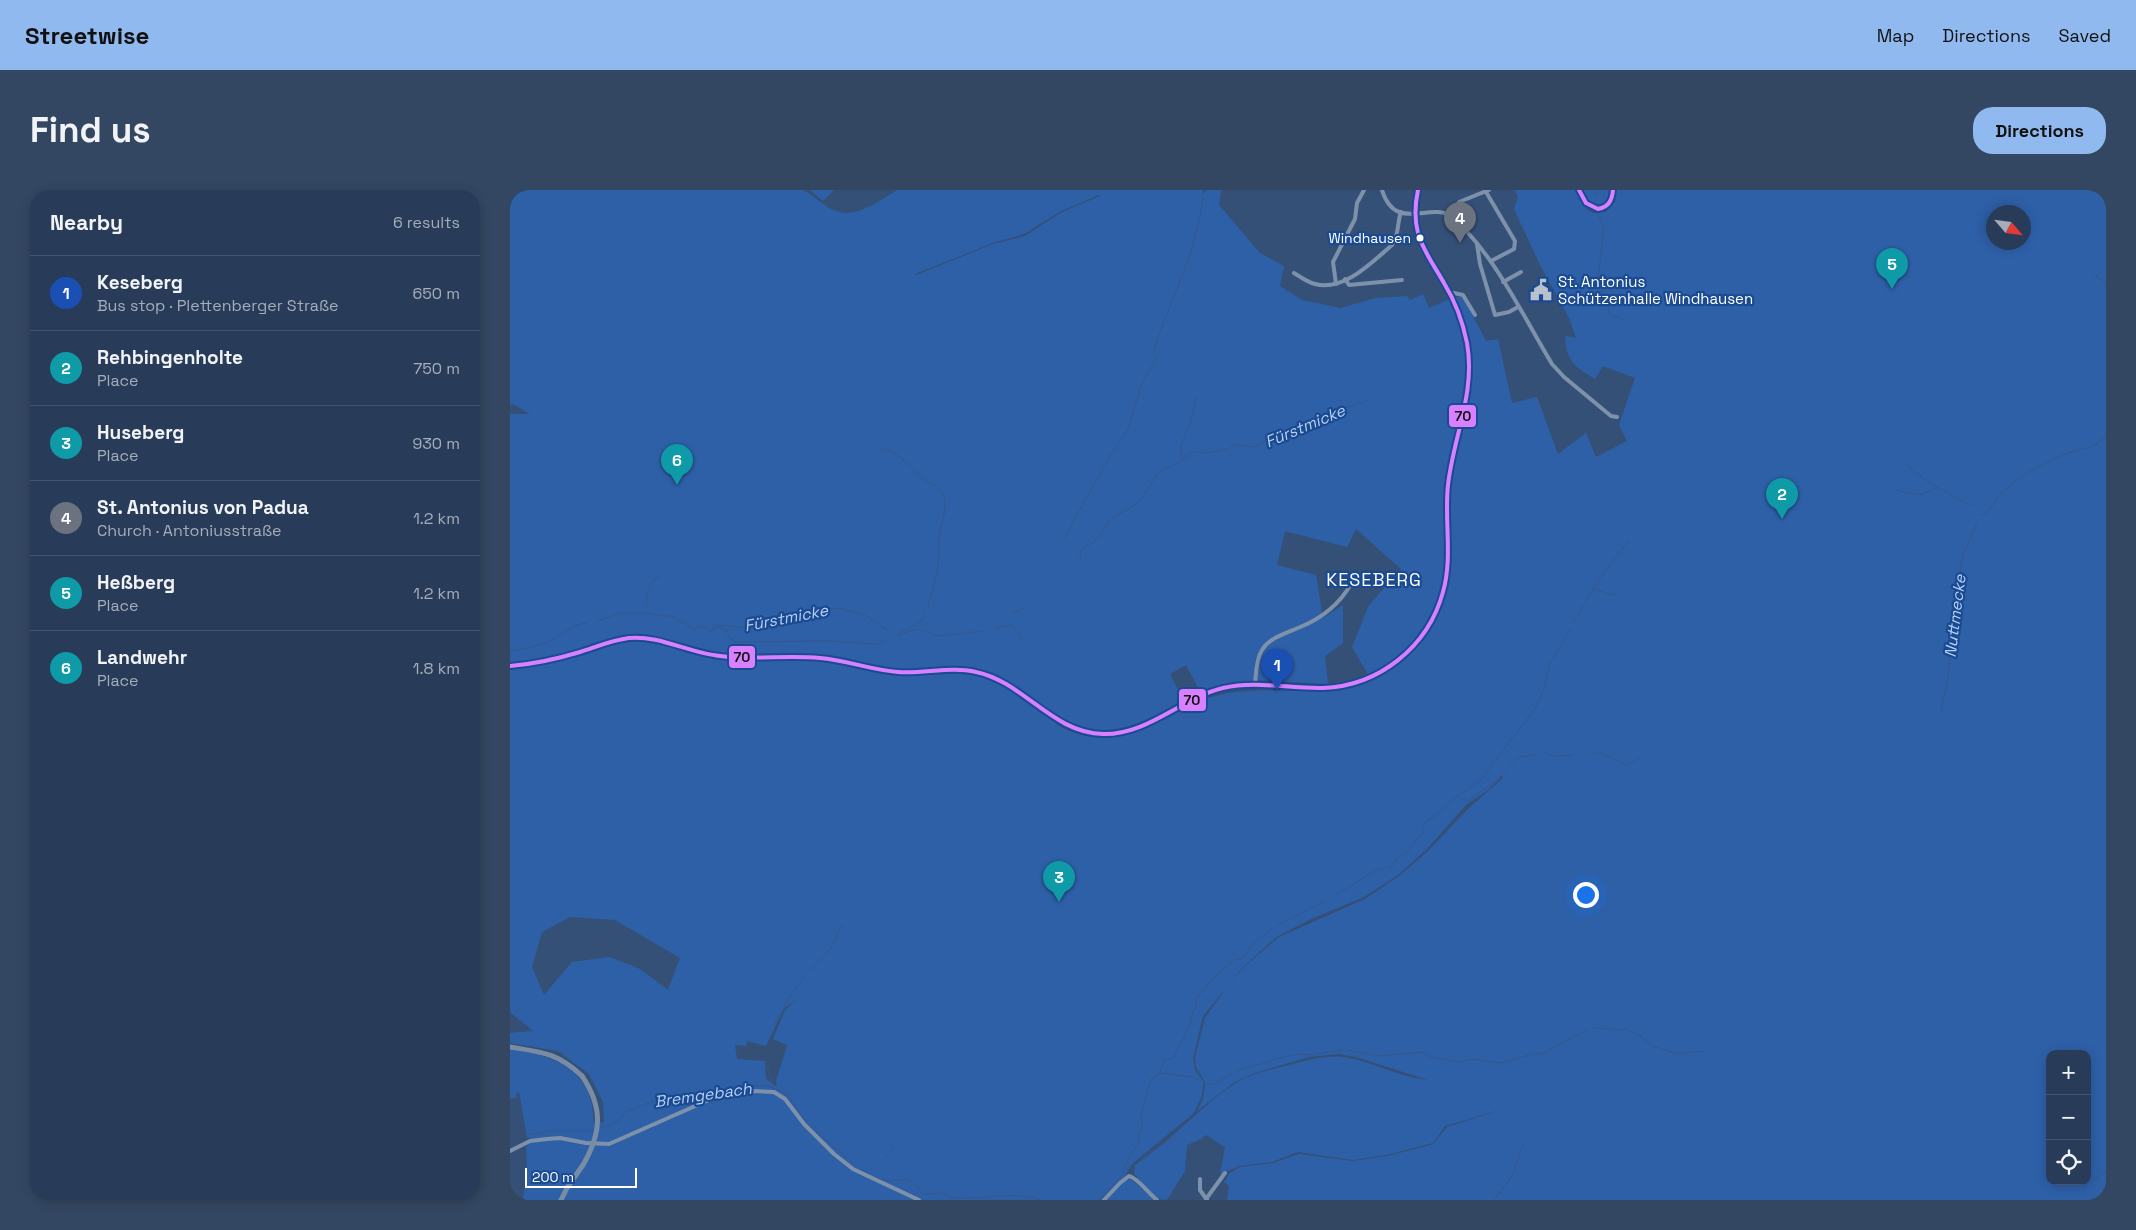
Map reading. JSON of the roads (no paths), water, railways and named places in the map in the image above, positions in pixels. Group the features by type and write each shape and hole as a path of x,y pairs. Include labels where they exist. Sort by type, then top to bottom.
{"main road":[{"path":"510,666 557,659 622,640 638,638 704,654 820,658 902,673 956,670 975,672 1005,683 1064,725 1084,732 1104,734 1125,731 1147,724 1194,698 1217,690 1255,684 1329,688 1370,678 1392,666 1412,648 1436,611 1443,592 1447,568 1447,490 1468,383 1468,347 1460,319 1449,292 1419,239 1414,215 1418,190"},
{"path":"1579,190 1586,203 1598,209 1608,204 1614,190"},
{"path":"510,1047 554,1055 569,1063 582,1076 594,1098 598,1117 595,1140 583,1165 561,1200"}],"street":[{"path":"1336,284 1333,262 1355,219 1357,203 1364,190"},
{"path":"1382,190 1390,204 1401,212 1414,215 1442,213 1452,218 1491,261 1558,370 1611,416 1616,417"},
{"path":"1452,218 1459,202 1488,191 1515,240 1514,249 1491,261"},
{"path":"1294,273 1314,284 1324,285 1336,284 1365,268 1395,241 1401,212"},
{"path":"1477,244 1480,264 1495,314 1509,312 1518,307"},
{"path":"1503,282 1521,272"},
{"path":"1345,279 1349,285 1402,280"},
{"path":"1449,292 1463,296 1475,315"},
{"path":"1255,684 1259,657 1263,648 1273,640 1308,624 1327,612 1337,604 1352,584"},
{"path":"510,1151 530,1141 560,1138 586,1143 609,1144 718,1096 754,1091 774,1092 785,1099 804,1124 834,1154 853,1169 919,1200"},
{"path":"1200,1179 1201,1192 1206,1200 1225,1173"},
{"path":"1104,1200 1129,1176 1136,1179 1157,1200"}],"waterway":[{"path":"1595,190 1598,196"},
{"path":"1154,349 1189,255 1200,217 1203,198"},
{"path":"1598,214 1604,227 1598,279 1611,316 1625,320"},
{"path":"2094,274 2106,284"},
{"path":"1599,284 1610,288 1642,288"},
{"path":"1064,539 1109,457 1128,429 1141,386 1158,355"},
{"path":"1182,460 1181,445 1191,422 1196,397"},
{"name":"Fürstmicke","path":"1143,496 1160,471 1187,458 1190,452 1209,453 1235,445 1254,447 1310,421 1368,400"},
{"name":"Nuttmecke","path":"1980,515 1987,513 2002,492 2031,470 2067,453 2094,446 2106,436"},
{"path":"882,449 897,454 920,477 934,485"},
{"path":"1907,464 1924,479 1972,505"},
{"path":"1895,490 1919,495 1937,488"},
{"path":"929,606 938,566 940,536 945,508 945,502 940,490"},
{"name":"Fürstmicke","path":"1080,560 1082,550 1097,539 1109,521 1134,506 1141,499"},
{"name":"Nuttmecke","path":"1943,712 1941,707 1946,690 1959,578 1963,556 1977,522"},
{"path":"1573,623 1606,570 1630,540"},
{"path":"646,606 647,592 652,582 660,575"},
{"path":"1593,589 1614,595"},
{"name":"Fürstmicke","path":"598,621 620,613 649,613 660,616 672,616 694,629 701,626 711,631 713,630 713,625 749,628 764,625 782,617 839,608 865,615 889,631"},
{"name":"Fürstmicke","path":"1012,612 1025,608"},
{"path":"898,635 905,629 920,622 925,614"},
{"path":"510,651 542,644 572,627 587,623"},
{"path":"995,628 1012,625 1022,638"},
{"path":"713,630 718,627 727,630 729,638 737,642 831,641 877,644 887,639"},
{"name":"Fürstmicke","path":"896,636 917,629 939,636 982,631"},
{"path":"1496,759 1535,709 1545,687 1549,665 1571,629"},
{"path":"1545,753 1556,756 1573,755"},
{"path":"1591,753 1600,753 1627,765 1639,758"},
{"path":"1458,797 1468,801 1493,783 1519,757 1535,755"},
{"path":"1423,827 1425,822 1434,817 1453,799 1481,780 1494,762"},
{"path":"1387,868 1393,866 1396,859 1406,853 1422,833 1422,830"},
{"path":"1335,895 1382,868"},
{"path":"1276,926 1325,901"},
{"path":"809,972 831,948 842,925"},
{"path":"1100,1200 1123,1174 1127,1161 1139,1142 1138,1135 1142,1127 1141,1115 1151,1079 1160,1073 1164,1060 1173,1058 1188,1029 1193,1011 1196,1009 1196,999 1215,976 1234,960 1244,958 1251,945 1272,929"},
{"path":"774,1025 788,999 806,975"},
{"path":"1592,1028 1627,1030 1638,1034 1651,1045 1677,1054 1704,1051"},
{"path":"1347,1050 1379,1056 1421,1052 1431,1057 1459,1062 1472,1059 1500,1063 1533,1054 1541,1054 1587,1030"},
{"path":"1316,1054 1343,1050"},
{"path":"1236,1071 1283,1057 1303,1054 1313,1055"},
{"path":"767,1066 773,1087"},
{"path":"1160,1073 1193,1077 1198,1080"},
{"path":"1207,1085 1215,1084 1232,1073"},
{"name":"Bremgebach","path":"600,1128 618,1122 622,1115 629,1110 654,1101 750,1086 768,1086 786,1093 809,1126 854,1164"},
{"name":"Bremgebach","path":"529,1135 549,1131 594,1131"},
{"path":"1134,1166 1150,1152 1174,1137"},
{"path":"1494,1200 1513,1175 1523,1144"},
{"path":"884,1158 895,1147"},
{"path":"1126,1169 1130,1166"},
{"name":"Bremgebach","path":"861,1169 883,1180 908,1180 913,1182 922,1194 940,1193 957,1198 1020,1196 1040,1200"},
{"path":"2091,1181 2106,1171"}],"place":[{"name":"Windhausen","path":"1420,238"},
{"name":"St. Antonius von Padua","path":"1460,243"},
{"name":"Heßberg","path":"1892,289"},
{"name":"St. Antonius Schützenhalle Windhausen","path":"1541,290"},
{"name":"Landwehr","path":"677,485"},
{"name":"Rehbingenholte","path":"1782,519"},
{"name":"Keseberg","path":"1277,690"},
{"name":"Huseberg","path":"1059,902"}],"district":[{"name":"KESEBERG","path":"1374,579"}]}
